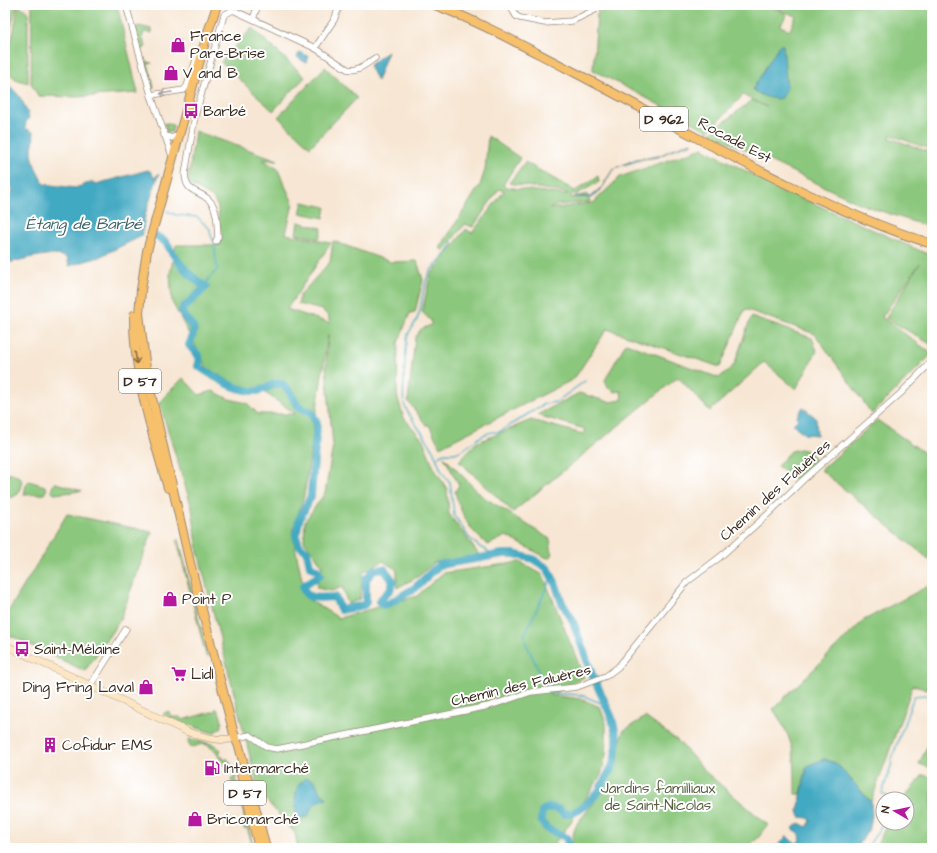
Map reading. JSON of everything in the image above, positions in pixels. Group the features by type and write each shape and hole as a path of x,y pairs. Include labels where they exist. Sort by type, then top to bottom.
{"main road":[{"name":"D 57","path":"213,5 201,45 147,251 139,314 146,377 190,563 235,738 239,746 266,848"},
{"name":"D 57","path":"190,563 163,473 140,382 134,335 136,288 139,266 171,153 217,5"},
{"name":"Rocade Est","path":"435,5 500,33 787,184 847,212 894,231 932,244"},
{"name":"Rocade Est","path":"894,231 932,240"},
{"path":"5,645 188,732 220,739 235,738"},
{"name":"D 57","path":"235,738 234,747 259,848"}],"street":[{"path":"126,5 151,95 171,153"},
{"path":"253,19 258,5"},
{"path":"315,48 334,20 340,5"},
{"path":"510,5 516,16 545,23 572,21 605,5"},
{"path":"216,241 218,237 214,208 210,200 189,188 186,181 193,123 224,15 233,10 315,48 337,64 352,70 365,65 375,58"},
{"path":"151,95 184,90 187,86 201,45"},
{"path":"164,135 170,138 178,134"},
{"name":"Chemin des Faluères","path":"235,738 250,735 267,747 277,749 489,706 532,692 577,687 606,676 618,667 687,582 720,557 768,514 803,480 900,393 932,361"},
{"path":"90,686 126,629"}],"green space":[{"path":"5,5 17,5 5,48"},
{"path":"32,5 117,5 138,93 77,97 38,96 31,83"},
{"path":"611,5 766,5 787,14 780,26 790,30 796,16 769,5 932,5 932,150 891,135 890,138 932,153 932,228 863,205 710,133 752,100 767,107 743,95 709,131 593,70 597,14"},
{"path":"18,6 28,11 28,83 17,80 5,70 5,62 14,30"},
{"path":"138,26 152,29 152,33 144,32 142,38 146,46 144,49 140,49 135,29"},
{"path":"252,28 305,77 273,111 221,62"},
{"path":"147,62 152,63 148,64 154,87 151,88 144,65"},
{"path":"325,67 357,98 310,147 278,117"},
{"path":"164,123 173,125 172,132 167,132"},
{"path":"195,131 278,160 263,160 277,168 293,203 286,234 331,243 287,309 329,323 329,317 322,310 298,304 300,295 330,262 333,241 391,262 417,261 423,280 415,312 410,313 398,343 397,396 404,418 423,440 434,468 447,489 449,514 480,556 435,562 419,576 397,588 397,570 383,561 363,572 360,599 348,604 342,587 332,591 316,588 322,565 304,541 305,521 325,493 333,446 326,367 328,335 304,496 292,532 306,598 339,618 417,596 443,573 520,562 543,575 584,677 550,695 581,699 600,707 606,723 606,755 601,775 568,826 551,848 298,848 295,833 259,792 198,552 192,508 159,402 183,378 199,395 213,391 229,399 247,403 258,414 296,414 264,392 235,384 207,368 172,302 170,274 176,245 220,245 218,207 213,198 189,184 188,181"},
{"path":"488,136 520,158 503,185 506,187 567,195 567,193 509,183 525,162 575,191 598,176 599,182 577,194 571,194 571,198 587,194 590,202 557,205 549,209 593,203 620,177 703,148 768,183 932,256 932,345 886,318 920,263 882,317 932,354 872,414 815,334 745,309 720,367 607,329 574,379 440,447 429,425 426,425 408,401 415,338 421,329 431,325 431,321 422,312 430,276 466,229 472,233 504,191 499,189 473,227 465,224 443,251 440,248 480,185 485,170"},
{"path":"303,202 326,207 324,218 300,213"},
{"path":"298,222 322,228 319,239 296,234"},
{"path":"751,317 812,338 817,351 796,389 764,362 710,411 678,377 513,512 459,461 476,443 531,420 583,434 585,429 537,415 579,393 609,402 622,400 621,391 615,392 607,386 605,380 626,343 719,378 734,365"},
{"path":"877,420 932,458 932,562 821,470"},
{"path":"800,449 808,451 815,460 814,464 796,481 777,466 791,451"},
{"path":"444,457 482,496 550,539 552,556 547,558 506,536 488,545 481,539 471,528 463,515 455,492 459,485"},
{"path":"6,472 20,477 22,482 18,494 13,497 5,498"},
{"path":"29,481 45,486 47,489 44,494 24,495 26,484"},
{"path":"54,483 82,491 54,494 51,491"},
{"path":"67,514 152,532 120,620 85,671 5,633 5,617"},
{"path":"177,540 179,540 208,657 206,656"},
{"path":"932,584 932,692 913,685 871,802 837,764 825,759 807,766 801,794 795,794 795,769 790,740 773,709 864,620"},
{"path":"216,708 222,720 222,725 221,728 213,733 171,719 163,714 168,711 172,717 180,717 182,720 215,711"},
{"name":"Jardins familliaux de Saint-Nicolas","path":"645,717 678,741 708,774 768,825 758,838 746,848 571,848 574,831 578,822 593,804 614,770 623,731"},
{"path":"932,736 932,768 919,764"},
{"path":"189,739 213,744 221,750 219,753 225,760 227,758 233,767 254,848 249,848 248,845 252,844 247,828 244,829 242,823 245,822 242,805 238,806 237,800 240,799 236,782 232,783 231,779 235,778 233,772 229,773 216,752 208,745 204,744 191,747 188,742"},
{"path":"923,775 932,777 932,848 878,848 876,846 884,831 915,831 915,791 910,791"}],"water":[{"path":"779,45 783,45 787,88 782,98 775,99 762,95 753,89"},
{"path":"388,51 377,81 370,68 370,65"},
{"path":"300,52 309,57 306,63 297,57"},
{"name":"Étang de Barbé","path":"5,86 10,87 18,94 26,109 29,118 26,122 25,128 33,132 33,161 44,184 75,188 92,182 96,184 148,170 154,178 159,173 145,215 142,236 99,257 69,266 67,258 54,255 36,256 5,264 5,202 13,191 5,179"},
{"path":"691,142 693,143 679,147"},
{"path":"671,150 658,157 643,159 619,166 636,159 658,156"},
{"path":"617,167 610,174 603,187 591,198 574,197 590,197 602,187 613,169"},
{"path":"803,407 816,418 817,435 804,434 793,424 798,419 797,416"},
{"path":"824,759 837,764 871,802 872,815 870,827 857,848 775,848 787,836 793,842 798,843 801,837 799,833 792,829 799,823 807,827 811,821 808,818 800,817 798,811 807,766"},
{"path":"307,778 315,781 320,792 327,798 314,804 308,817 302,818 296,814 295,799 297,788 303,780"}],"waterway":[{"path":"167,211 176,215 197,217 210,229 210,234 215,245 218,269 208,279 206,287"},
{"path":"157,237 165,242 188,272 206,287 183,308 182,313 194,329 189,345 199,356 198,366 223,382 243,390 259,391 275,384 285,386 297,406 311,412 317,423 311,496 299,520 296,536 299,545 307,552 310,566 317,570 320,575 303,586 304,591 307,594 315,598 335,597 341,610 364,605 366,602 366,579 374,570 384,569 393,581 390,590 379,601 383,605 390,603 415,588 439,565 503,554 514,554 533,559 547,568 555,582 562,603 572,619 592,674 612,718 617,739 615,758 612,767 599,791 585,806 573,813 565,814 551,807 542,811 541,820 546,828 567,838 568,848"},
{"path":"452,242 451,247 445,255 430,271 425,285 418,318 408,335 404,370 404,404 410,416 429,442 441,471 450,482 454,515 469,538 481,548 485,549 492,557"},
{"path":"438,457 444,453 455,453 461,451 481,436 492,432 499,432 544,404 556,402 585,381"},
{"path":"547,689 525,641 525,634 552,576"},
{"path":"549,693 581,695 606,705"},
{"path":"883,791 892,763 891,761 914,696 925,695 932,697"},
{"path":"867,848 878,831"}],"place":[{"name":"France Pare-Brise","path":"178,45"},
{"name":"V and B","path":"171,73"},
{"name":"Barbé","path":"191,111"},
{"name":"Point P","path":"170,599"},
{"name":"Saint-Mélaine","path":"22,649"},
{"name":"Lidl","path":"179,674"},
{"name":"Ding Fring Laval","path":"146,687"},
{"name":"Cofidur EMS","path":"50,745"},
{"name":"Intermarché","path":"212,768"},
{"name":"Bricomarché","path":"195,819"}]}
